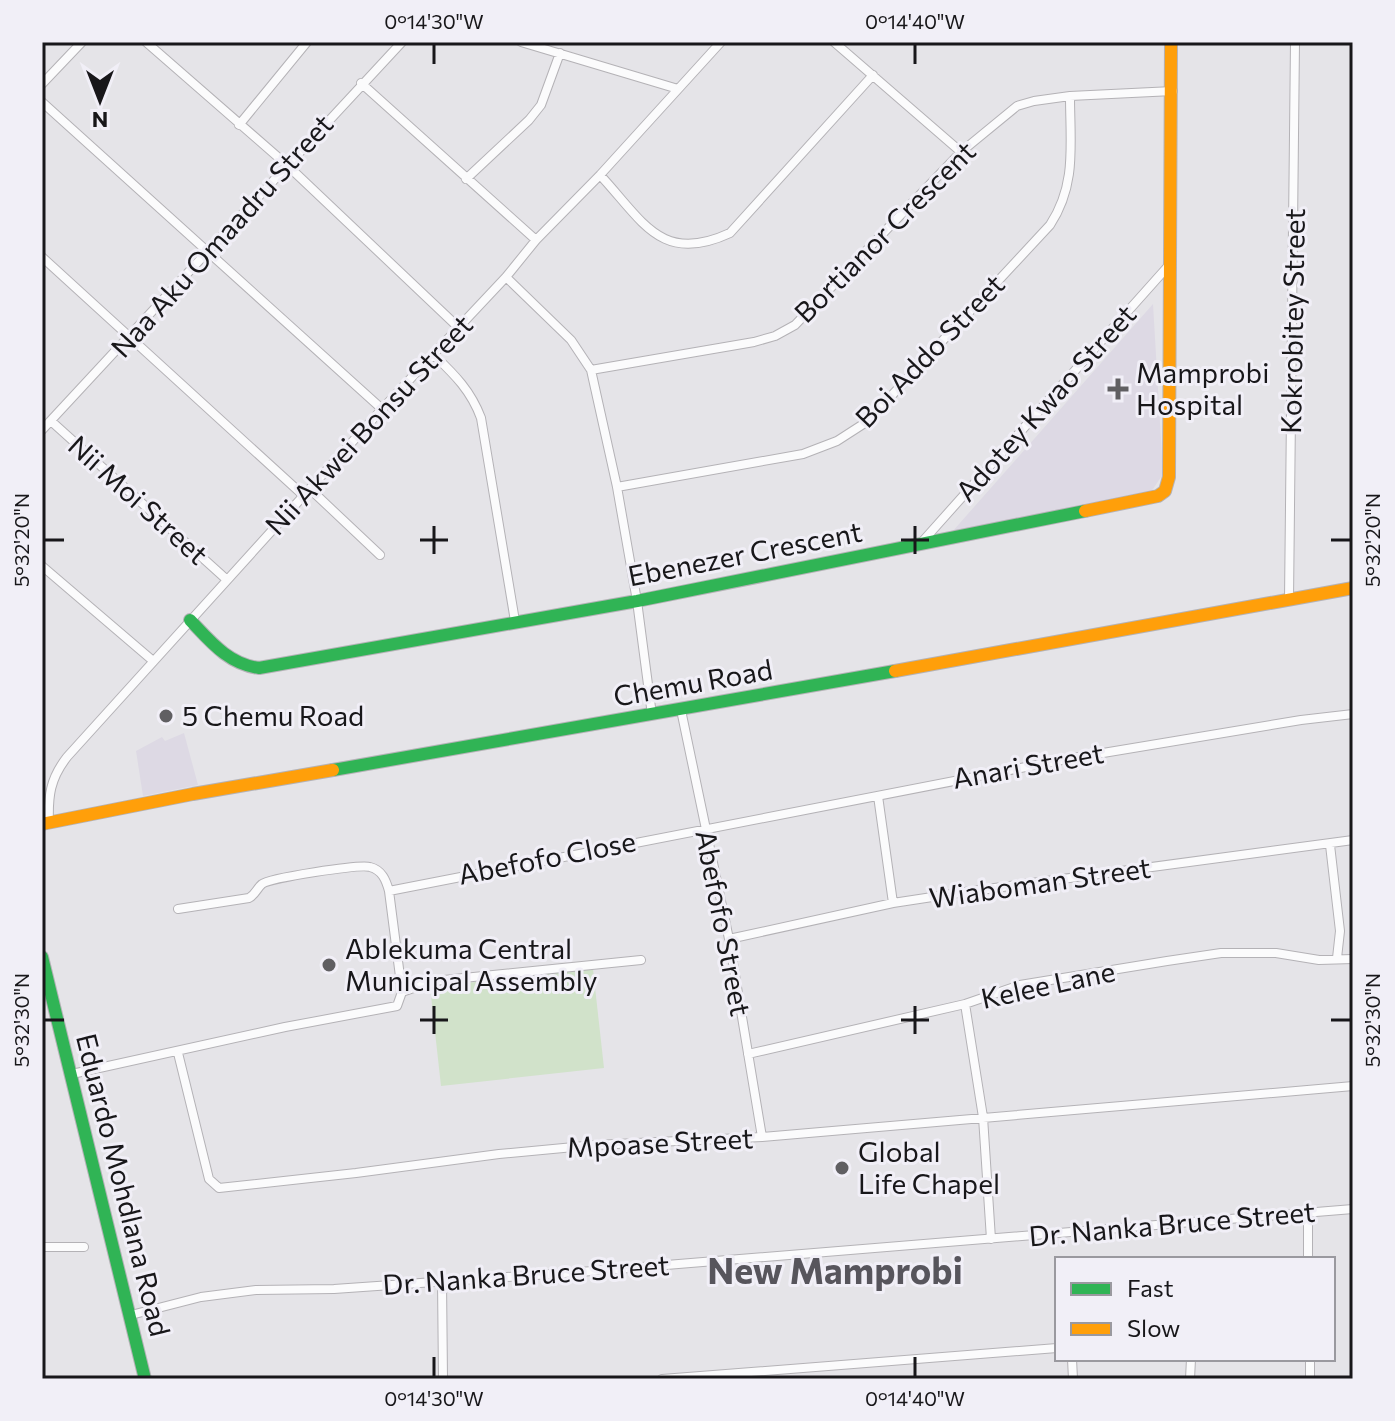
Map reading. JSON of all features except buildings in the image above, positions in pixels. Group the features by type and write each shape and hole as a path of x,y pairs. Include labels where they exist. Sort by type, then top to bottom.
{"street":[{"path":"42,84 82,42"},
{"path":"146,42 287,165 459,328"},
{"path":"239,125 307,42"},
{"name":"Naa Aku Omaadru Street","path":"42,430 402,42"},
{"path":"521,42 678,89"},
{"name":"Nii Akwei Bonsu Street","path":"45,824 49,789 56,771 152,660 721,42"},
{"path":"834,42 961,152"},
{"name":"Ebenezer Crescent","path":"190,620 234,662 246,668 259,668 637,601 922,542 1149,500 1165,491 1169,477 1171,42"},
{"name":"Kokrobitey Street","path":"1289,600 1295,42"},
{"path":"466,179 541,105 560,53"},
{"path":"600,175 656,236 691,246 711,242 730,233 873,75"},
{"path":"361,83 536,240"},
{"name":"Bortianor Crescent","path":"591,370 754,342 775,336 795,325 961,152 1017,106 1070,96 1173,91"},
{"name":"Boi Addo Street","path":"617,487 803,454 837,441 868,421 1050,225 1062,206 1070,182 1070,96"},
{"path":"42,102 382,409"},
{"path":"42,257 130,338 380,555"},
{"name":"Adotey Kwao Street","path":"922,542 1171,264"},
{"path":"506,277 571,340 591,370 617,487 637,601 652,715"},
{"path":"434,355 465,385 481,418 515,621"},
{"name":"Nii Moi Street","path":"51,421 226,579"},
{"path":"42,566 152,660"},
{"name":"Chemu Road","path":"45,824 193,794 681,710 1353,588"},
{"name":"Abefofo Street","path":"681,710 729,939 762,1137"},
{"name":"Anari Street","path":"705,827 1080,756 1290,721 1353,714"},
{"path":"878,796 893,903"},
{"name":"Abefofo Close","path":"389,891 705,827"},
{"name":"Wiaboman Street","path":"729,939 893,903 1353,840"},
{"path":"1330,845 1340,931 1337,958"},
{"path":"72,1074 397,1006 402,992 389,891 383,875 370,867 358,866 267,882 249,898 178,909"},
{"name":"Kelee Lane","path":"748,1054 965,1004 1020,985 1221,953 1276,953 1319,960 1353,959"},
{"name":"Eduardo Mohdlana Road","path":"42,957 145,1379"},
{"path":"402,992 434,981 641,960"},
{"path":"965,1004 983,1117 991,1239"},
{"name":"Mpoase Street","path":"178,1053 209,1179 219,1188 595,1145 762,1137 1353,1086"},
{"name":"Dr. Nanka Bruce Street","path":"131,1315 201,1297 235,1292 442,1281 1353,1209"},
{"path":"1308,1213 1308,1257"},
{"path":"42,1247 84,1247"},
{"path":"442,1281 443,1379"},
{"path":"662,1379 1055,1348"}],"shaded area":[{"name":"Mamprobi Hospital","path":"1153,304 1163,474 1151,492 952,532"},
{"path":"184,733 198,785 143,796 136,751 162,737 165,741"}],"green space":[{"path":"593,969 604,1068 441,1086 430,987"}],"traffic: fast":[{"path":"190,620 229,657 259,668 637,601 1085,511"},
{"path":"333,770 895,671"},
{"path":"42,957 145,1379"}],"traffic: slow":[{"path":"1085,511 1158,496 1165,491 1169,477 1171,42"},
{"path":"895,671 1353,588"},
{"path":"42,824 333,770"}],"place":[{"name":"Mamprobi Hospital","path":"1118,389"},
{"name":"5 Chemu Road","path":"166,716"},
{"name":"Ablekuma Central Municipal Assembly","path":"329,965"},
{"name":"Global Life Chapel","path":"842,1168"}],"district":[{"name":"New Mamprobi","path":"835,1271"}]}
